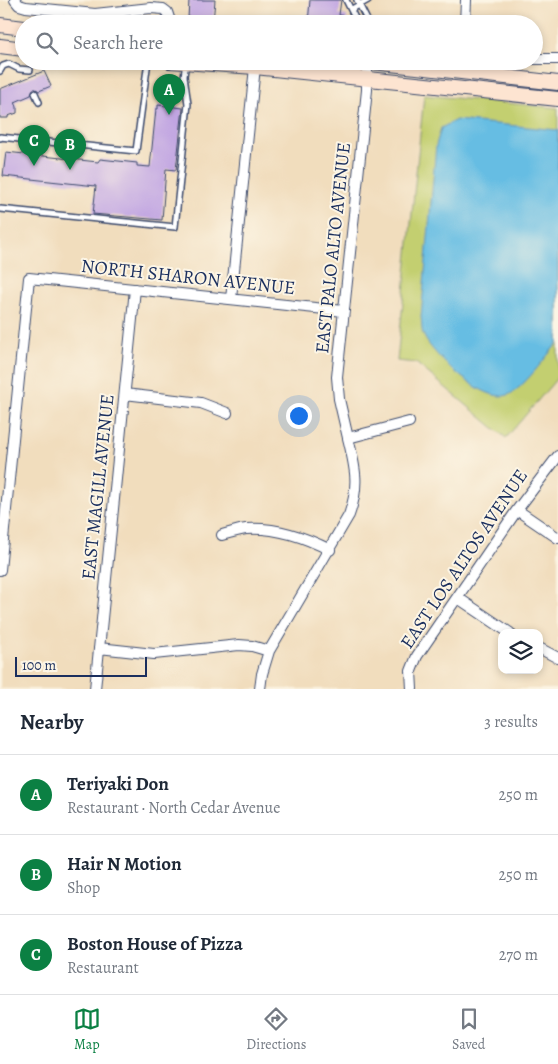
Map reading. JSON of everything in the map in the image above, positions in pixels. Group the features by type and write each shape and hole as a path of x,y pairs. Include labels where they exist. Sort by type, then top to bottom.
{"main road":[{"path":"0,25 15,27"},
{"path":"0,46 15,47"},
{"path":"286,70 558,99"},
{"path":"445,70 558,83"}],"street":[{"path":"15,0 19,5 26,7 94,14 138,5 163,9 169,15"},
{"path":"465,15 466,0"},
{"path":"543,59 558,59"},
{"path":"231,299 255,70"},
{"name":"EAST PALO ALTO AVENUE","path":"260,689 268,651 330,550 349,515 356,491 355,466 337,388 367,70"},
{"name":"NORTH SHARON AVENUE","path":"0,570 29,278 344,311"},
{"name":"EAST MAGILL AVENUE","path":"95,689 135,289"},
{"path":"125,394 200,403 227,414"},
{"path":"348,438 409,422"},
{"name":"EAST LOS ALTOS AVENUE","path":"411,687 411,671 417,656 516,510 558,456"},
{"path":"516,510 558,538"},
{"path":"222,536 244,530 272,530 306,538 330,550"},
{"path":"458,598 504,629"},
{"path":"99,648 154,654 239,645 252,646 268,651"},
{"path":"543,650 558,658"}],"lane":[{"path":"346,0 354,15"},
{"path":"352,9 358,2 368,0"},
{"path":"358,2 364,15"},
{"path":"0,71 3,66 9,64 15,67"},
{"path":"0,137 136,150 147,70"},
{"path":"0,209 175,227 188,104 185,70"},
{"path":"35,93 39,102"}],"green space":[{"path":"424,95 558,108 558,377 506,438 416,363 397,361"}],"water":[{"path":"456,120 558,130 558,343 527,380 508,395 498,396 486,392 460,376 437,354 422,332 421,317 436,145 441,128"}],"building":[{"path":"189,0 215,0 214,15 188,15"},
{"path":"310,0 341,0 339,15 309,15"},
{"path":"44,71 51,86 39,91 33,89 31,95 15,102 17,113 8,116 8,118 0,118 0,89"},
{"path":"158,105 183,108 176,170 166,169 162,220 93,214 96,186 3,176 6,152 98,162 100,159 137,163 137,166 150,167"}],"place":[{"name":"Teriyaki Don","path":"169,115"},
{"name":"Boston House of Pizza","path":"34,166"},
{"name":"Hair N Motion","path":"70,170"}]}
